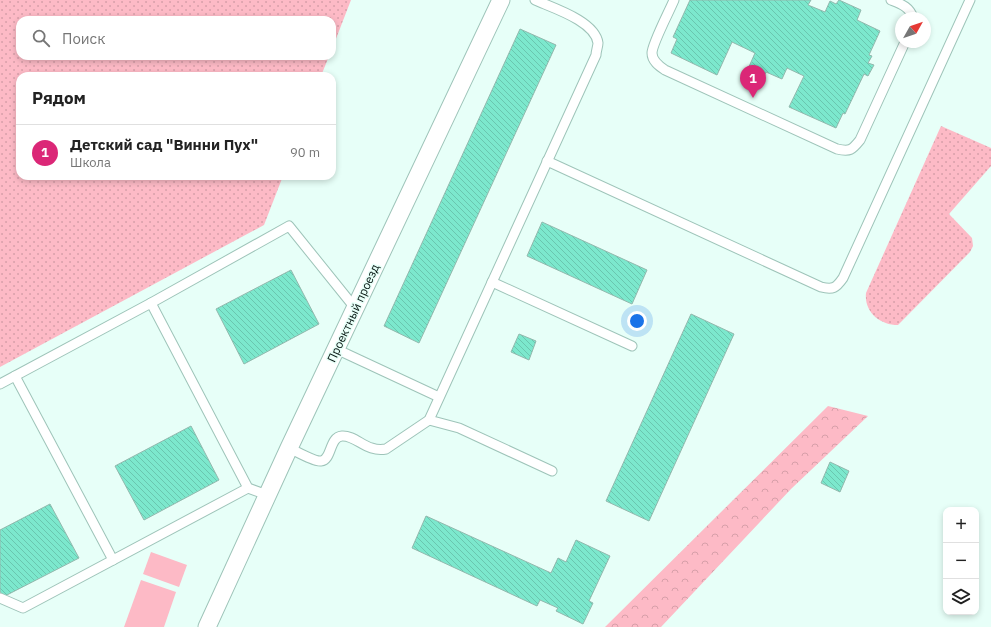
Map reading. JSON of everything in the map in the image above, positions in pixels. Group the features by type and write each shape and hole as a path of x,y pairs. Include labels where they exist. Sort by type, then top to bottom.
{"street":[{"name":"Проектный проезд","path":"207,627 289,448 501,0"}],"lane":[{"path":"289,448 315,460 321,461 325,459 336,438 341,436 378,450 386,449 429,420 596,55 598,43 594,32 584,22 536,0"},
{"path":"674,0 654,44 652,53 655,62 664,70 837,149 846,151 854,148 860,140 902,48"},
{"path":"891,0 911,12"},
{"path":"547,161 821,287 830,289 837,286 843,278 970,0"},
{"path":"0,384 290,226 355,308"},
{"path":"492,282 632,346"},
{"path":"151,303 248,488 267,495"},
{"path":"336,349 440,396"},
{"path":"15,376 113,560"},
{"path":"429,420 459,428 552,471"},
{"path":"0,598 22,608 248,488"}],"green space":[{"path":"0,0 351,0 336,39 336,16 16,16 16,60 327,60 323,72 16,72 16,180 281,180 264,225 0,367"},
{"path":"941,126 991,148 991,166 949,214 972,238 973,246 970,252 898,325 885,323 874,316 870,311 866,300 866,293"},
{"path":"828,406 868,416 791,489 661,627 605,627"},
{"path":"151,552 187,565 179,587 143,574"},
{"path":"141,580 176,592 164,627 124,627"}],"building":[{"path":"690,0 811,0 808,5 825,12 830,1 836,4 839,0 861,10 857,20 880,31 869,55 872,56 868,63 874,65 868,76 864,74 845,114 843,113 836,128 789,107 804,76 787,68 782,79 766,72 764,76 748,69 755,53 732,42 717,75 671,53 677,39 673,37"},
{"path":"520,29 556,45 419,343 384,326"},
{"path":"542,222 647,270 632,304 527,256"},
{"path":"291,270 319,324 244,364 216,309"},
{"path":"691,314 734,334 649,521 606,501"},
{"path":"519,334 536,341 529,360 511,352"},
{"path":"191,426 219,480 144,520 115,466"},
{"path":"830,462 849,471 840,492 821,483"},
{"path":"50,504 79,558 3,597 0,591 0,530"},
{"path":"426,516 551,573 558,558 566,562 576,540 610,556 589,601 593,603 583,624 556,611 558,608 540,600 537,606 412,548"}],"place":[{"name":"Детский сад \"Винни Пух\"","path":"753,98"}]}
